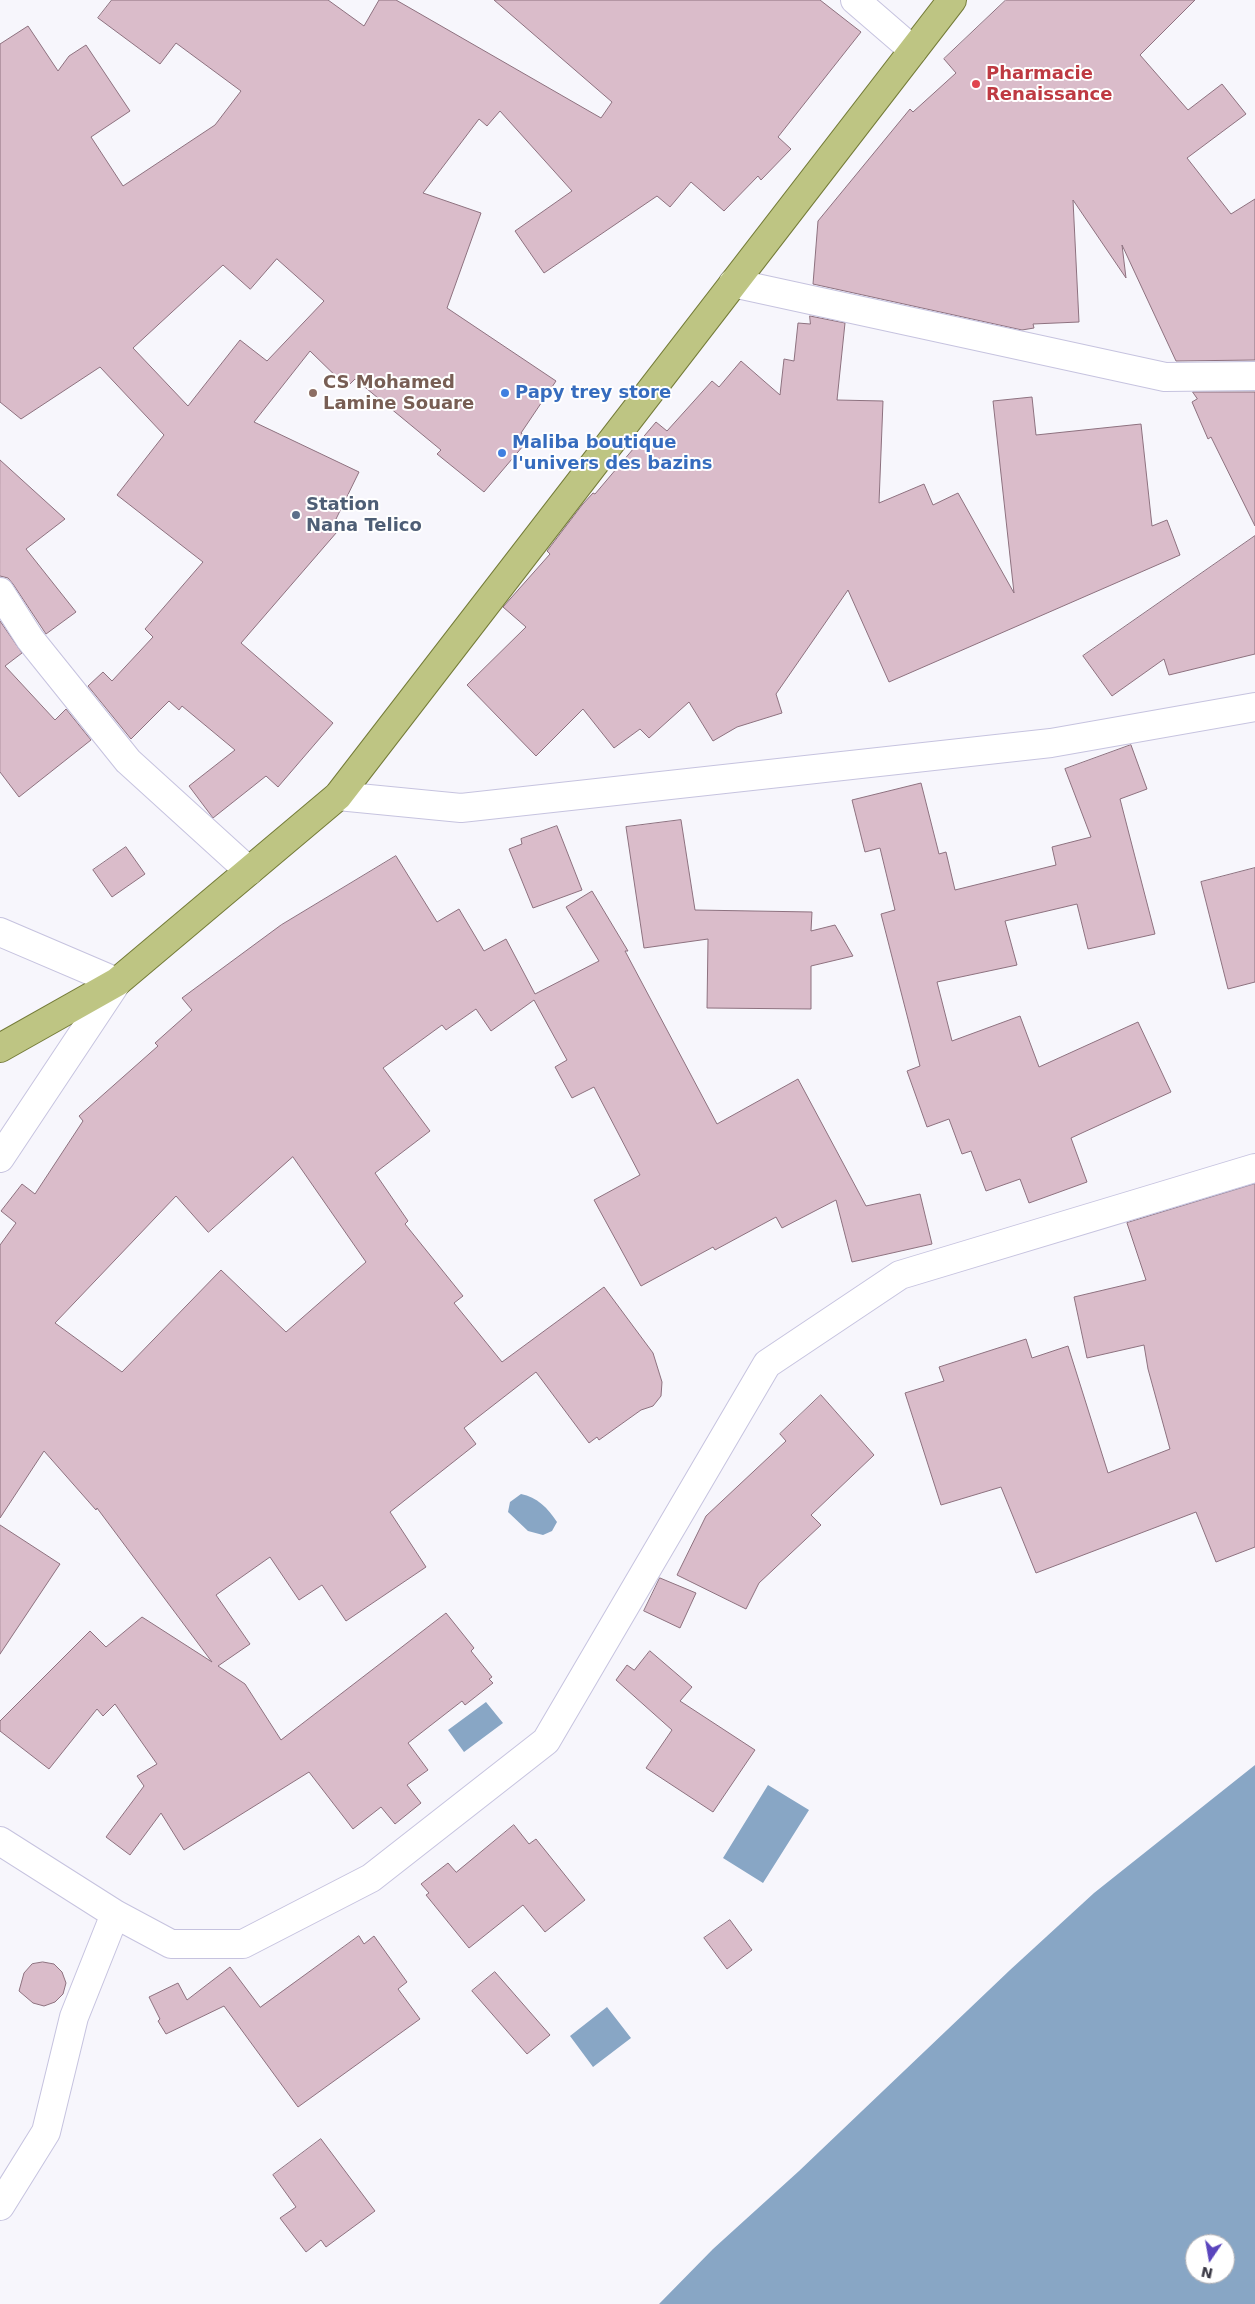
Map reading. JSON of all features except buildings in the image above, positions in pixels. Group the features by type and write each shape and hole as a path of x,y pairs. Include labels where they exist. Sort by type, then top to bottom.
{"main road":[{"path":"0,1048 117,982 338,796 952,0"}],"street":[{"path":"855,0 913,50"},
{"path":"733,283 1165,377 1255,376"},
{"path":"0,592 30,639 128,761 249,871"},
{"path":"338,796 461,808 1050,743 1255,707"},
{"path":"0,932 117,982 0,1158"},
{"path":"0,1841 115,1914 171,1944 243,1944 371,1878 546,1740 767,1364 900,1275 1255,1168"},
{"path":"0,2206 46,2132 74,2017 115,1914"}],"water":[{"path":"521,1494 537,1500 550,1512 557,1522 552,1531 543,1535 528,1531 508,1512 510,1502"},
{"path":"486,1702 503,1723 464,1752 448,1730"},
{"path":"1255,1765 1255,2304 659,2304 713,2249 799,2171 1010,1970 1094,1893"},
{"path":"768,1785 809,1810 763,1883 723,1858"},
{"path":"607,2007 631,2038 593,2067 570,2036"}],"place":[{"name":"Pharmacie Renaissance","path":"976,84"},
{"name":"CS Mohamed Lamine Souare","path":"313,393"},
{"name":"Papy trey store","path":"505,393"},
{"name":"Maliba boutique l'univers des bazins","path":"502,453"},
{"name":"Station Nana Telico","path":"296,515"}]}
